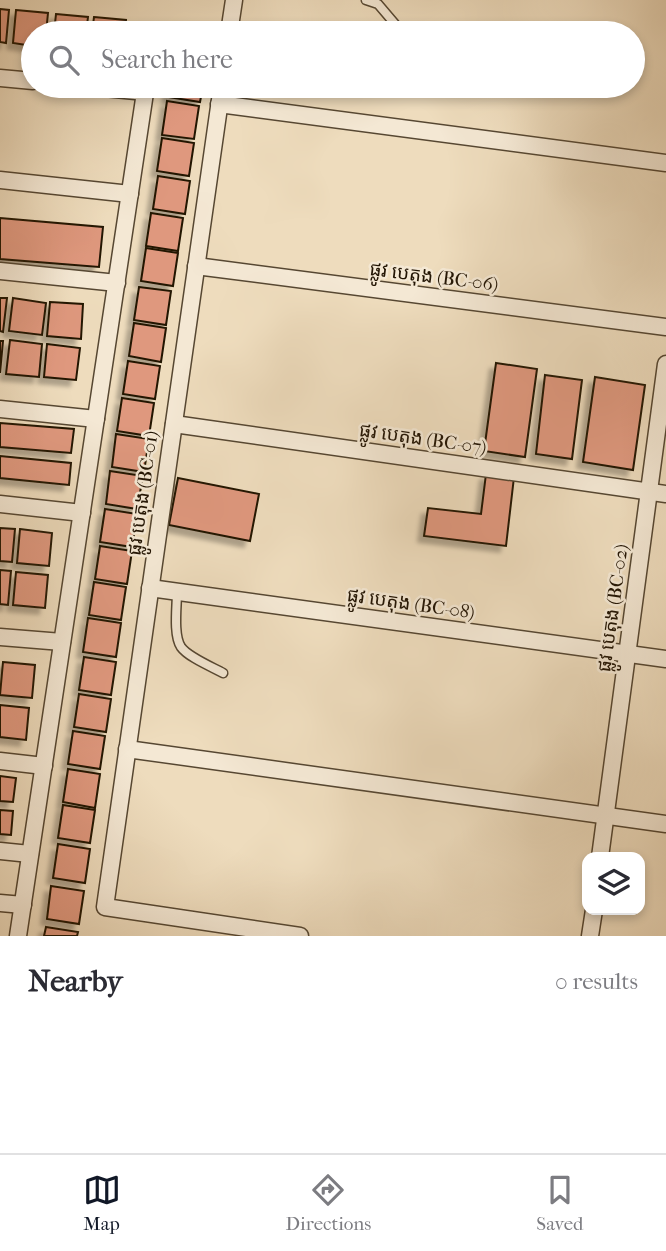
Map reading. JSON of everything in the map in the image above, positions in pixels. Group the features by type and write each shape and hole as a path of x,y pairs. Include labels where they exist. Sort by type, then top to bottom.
{"street":[{"path":"231,21 234,0"},
{"path":"0,78 21,80"},
{"path":"18,936 145,98"},
{"name":"ផ្លូវ បេតុង (BC-01)","path":"220,98 105,906 300,936"},
{"path":"219,104 666,163"},
{"path":"0,180 130,194"},
{"name":"ផ្លូវ បេតុង (BC-06)","path":"196,266 666,327"},
{"path":"0,271 117,283"},
{"name":"ផ្លូវ បេតុង (BC-02)","path":"601,852 666,364"},
{"path":"0,409 96,419"},
{"name":"ផ្លូវ បេតុង (BC-07)","path":"173,424 666,494"},
{"path":"0,504 82,513"},
{"name":"ផ្លូវ បេតុង (BC-08)","path":"150,588 666,659"},
{"path":"0,637 62,642"},
{"path":"127,748 666,824"},
{"path":"0,761 44,766"},
{"path":"0,851 30,854"},
{"path":"0,903 23,905"},
{"path":"590,936 592,915"}],"lane":[{"path":"366,0 378,4 392,21"},
{"path":"177,592 176,633 181,647 196,659 223,673"}],"building":[{"path":"0,9 9,10 6,43 0,42"},
{"path":"16,10 48,13 47,21 21,21 21,44 13,43"},
{"path":"56,14 88,17 88,21 55,21"},
{"path":"94,17 126,20 126,21 94,21"},
{"path":"174,98 201,98 200,102"},
{"path":"167,101 199,106 194,139 162,135"},
{"path":"162,138 194,143 189,176 157,171"},
{"path":"158,176 190,181 185,214 153,209"},
{"path":"151,213 183,218 178,251 146,246"},
{"path":"0,218 103,227 99,267 0,259"},
{"path":"146,248 178,253 173,286 141,281"},
{"path":"139,287 171,291 166,325 134,320"},
{"path":"0,298 7,298 3,332 0,331"},
{"path":"13,298 46,303 42,335 9,331"},
{"path":"50,302 83,304 81,339 47,336"},
{"path":"134,323 166,328 161,362 129,356"},
{"path":"10,340 42,344 39,377 6,374"},
{"path":"0,341 3,341 0,373"},
{"path":"47,344 80,348 76,380 44,377"},
{"path":"128,361 160,366 155,399 123,394"},
{"path":"496,363 537,369 525,457 484,451"},
{"path":"545,375 582,380 572,459 536,454"},
{"path":"595,377 645,385 633,470 583,462"},
{"path":"122,398 154,403 149,436 117,431"},
{"path":"0,423 74,429 71,453 0,447"},
{"path":"116,434 149,439 144,472 112,467"},
{"path":"0,456 71,463 69,485 0,478"},
{"path":"110,471 143,476 137,509 106,504"},
{"path":"486,474 514,477 506,546 424,536 428,508 481,514"},
{"path":"178,478 259,494 250,541 169,525"},
{"path":"105,509 137,514 132,547 100,542"},
{"path":"0,528 15,529 12,562 0,561"},
{"path":"20,529 52,533 49,566 17,563"},
{"path":"100,546 132,551 127,584 95,579"},
{"path":"0,570 11,571 8,605 0,604"},
{"path":"16,572 48,575 45,608 13,605"},
{"path":"94,582 126,587 121,620 89,615"},
{"path":"88,618 121,623 116,657 83,652"},
{"path":"84,657 116,662 111,695 79,690"},
{"path":"3,662 35,665 32,698 0,695"},
{"path":"79,694 111,699 106,732 74,727"},
{"path":"0,705 29,708 26,740 0,737"},
{"path":"73,731 105,736 100,769 68,764"},
{"path":"68,769 100,774 95,808 63,802"},
{"path":"0,776 16,778 13,802 0,801"},
{"path":"63,805 95,810 90,843 58,838"},
{"path":"0,810 13,811 11,835 0,834"},
{"path":"58,844 90,849 85,883 53,878"},
{"path":"51,886 84,891 79,924 47,919"},
{"path":"46,927 78,932 77,936 44,936"}]}
